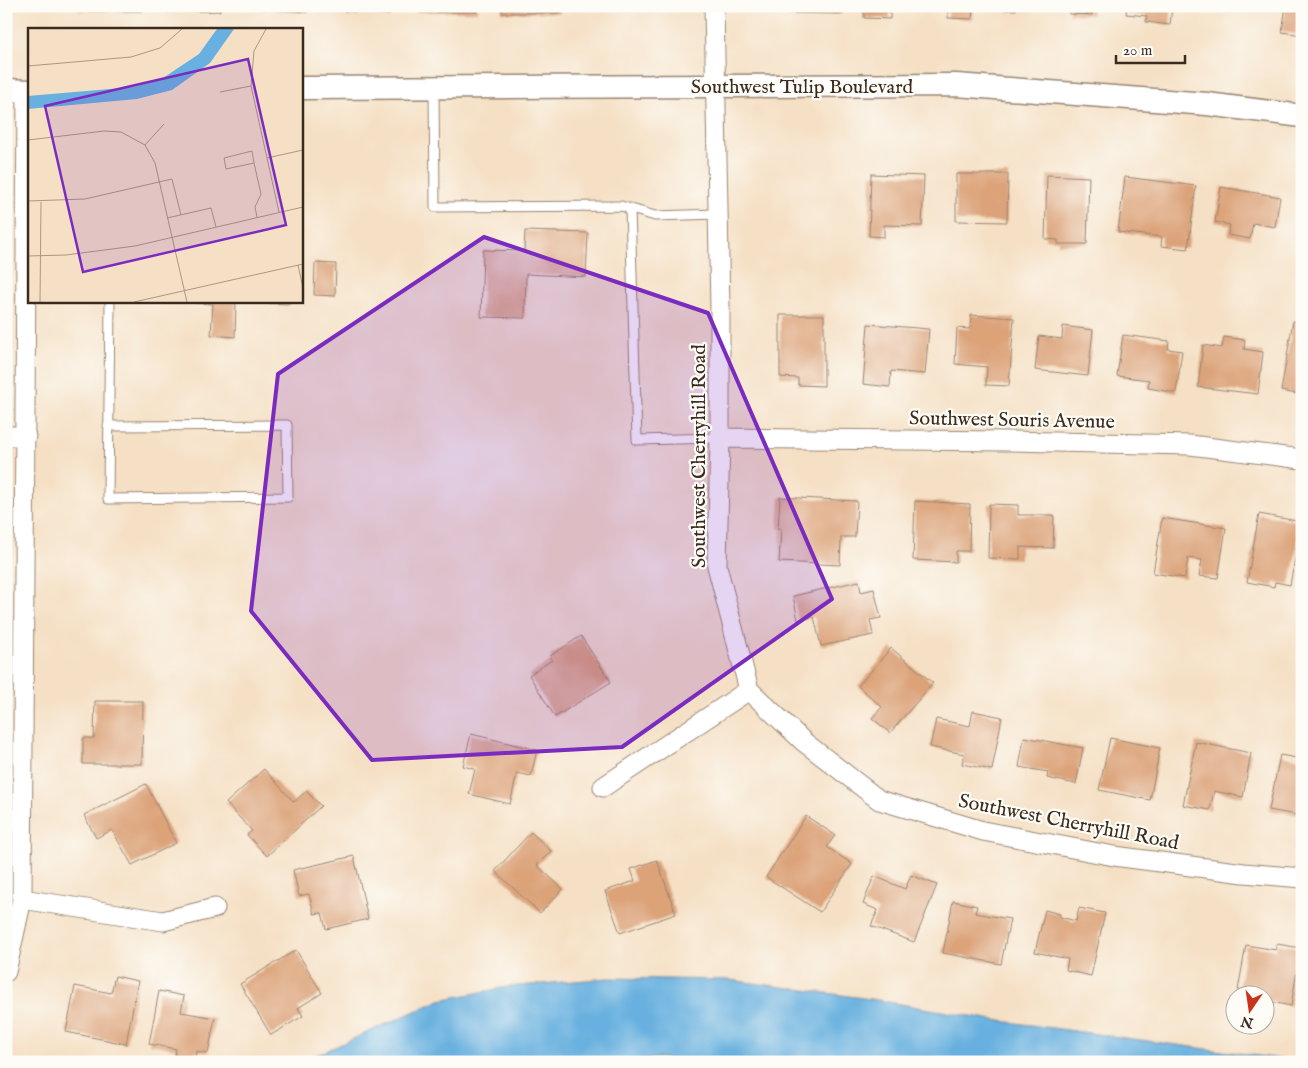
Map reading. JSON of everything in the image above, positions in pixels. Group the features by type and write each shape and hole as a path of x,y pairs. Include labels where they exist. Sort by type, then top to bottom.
{"street":[{"name":"Southwest Cherryhill Road","path":"714,6 720,438 717,566 748,690 804,742 879,800 983,831 1114,856 1244,873 1302,878"},
{"name":"Southwest Tulip Boulevard","path":"302,88 956,85 1207,104 1302,116"},
{"path":"6,972 22,899 26,436 21,91"},
{"path":"6,436 26,436"},
{"name":"Southwest Souris Avenue","path":"720,438 1190,445 1302,458"},
{"path":"604,787 748,690"},
{"path":"22,899 164,921 215,908"}],"lane":[{"path":"434,88 435,207 621,206 655,216 718,214"},
{"path":"630,208 637,440 720,438"},
{"path":"108,426 287,425 288,497 108,499 108,426 110,302"}],"highlighted area":[{"path":"484,237 708,313 832,599 622,747 372,760 251,611 278,374"}],"water":[{"path":"608,978 731,980 871,999 994,1020 1302,1062 745,1062 659,1058 612,1062 301,1062 440,1000 507,987"}],"building":[{"path":"78,6 142,6 142,11 78,11"},
{"path":"167,6 220,6 220,11 167,12"},
{"path":"248,6 308,6 307,12 248,8"},
{"path":"332,6 390,6 389,15 332,10"},
{"path":"417,6 477,6 477,12 417,12"},
{"path":"502,6 560,6 560,13 502,13"},
{"path":"786,6 842,6 842,14 786,13"},
{"path":"864,6 931,6 931,10 890,8 890,19 864,18"},
{"path":"948,6 1016,6 1016,10 973,9 972,19 948,18"},
{"path":"1069,6 1092,6 1092,15 1069,14"},
{"path":"1127,6 1172,6 1170,25 1146,22 1147,16 1126,14"},
{"path":"1200,6 1224,6 1224,10 1200,8"},
{"path":"1286,6 1302,6 1302,35 1282,32"},
{"path":"871,174 924,176 922,226 884,225 884,237 869,236"},
{"path":"956,174 1008,174 1007,222 956,221"},
{"path":"1047,175 1089,177 1087,244 1058,244 1058,240 1045,239"},
{"path":"1125,177 1196,186 1188,249 1161,246 1162,237 1118,232"},
{"path":"1221,187 1280,197 1275,227 1253,223 1250,239 1228,235 1230,225 1215,222"},
{"path":"525,231 588,233 586,277 526,274 525,318 481,317 483,250 524,251"},
{"path":"315,263 336,264 335,296 314,295"},
{"path":"236,302 235,337 211,335 213,304 195,303"},
{"path":"289,302 289,304 262,303"},
{"path":"780,315 824,315 824,386 798,385 798,378 780,377"},
{"path":"971,315 1014,318 1009,386 986,385 987,367 955,364 957,328 970,329"},
{"path":"1293,321 1302,322 1302,395 1281,391"},
{"path":"868,324 929,329 925,374 891,371 890,387 863,384"},
{"path":"1063,326 1093,330 1088,376 1035,370 1039,336 1062,339"},
{"path":"1123,335 1169,341 1168,349 1182,351 1176,393 1148,388 1149,380 1117,376"},
{"path":"1224,337 1245,340 1244,349 1263,352 1258,394 1198,387 1203,345 1222,348"},
{"path":"780,497 857,501 855,537 841,537 840,565 779,562 781,529 778,529"},
{"path":"915,501 970,504 969,551 956,551 956,562 913,560"},
{"path":"989,504 1018,505 1018,515 1054,515 1053,548 1020,547 1020,559 988,558"},
{"path":"1259,514 1302,522 1290,585 1275,582 1274,587 1247,582"},
{"path":"1162,518 1226,528 1218,578 1199,576 1202,560 1188,558 1185,578 1153,573"},
{"path":"859,581 861,592 874,589 881,618 870,620 873,635 821,646 814,617 798,620 793,596"},
{"path":"581,636 611,682 555,717 529,675 552,660 550,656"},
{"path":"891,648 933,683 890,733 872,718 882,707 858,686"},
{"path":"95,701 143,701 142,764 83,764 83,738 94,738"},
{"path":"973,711 1002,717 992,770 962,764 964,754 930,747 936,719 970,726"},
{"path":"471,734 537,750 531,776 517,773 510,804 469,794 475,769 463,766"},
{"path":"1024,737 1083,748 1076,784 1047,778 1048,772 1019,767"},
{"path":"1110,738 1160,748 1150,800 1099,790"},
{"path":"1196,742 1251,753 1243,797 1214,791 1210,810 1183,805"},
{"path":"1280,755 1302,759 1302,816 1269,810"},
{"path":"264,769 294,802 306,791 321,806 267,856 247,835 252,831 226,803"},
{"path":"146,784 176,843 132,865 112,830 96,838 84,815"},
{"path":"806,816 835,835 827,847 852,864 820,912 766,877"},
{"path":"531,832 551,851 537,865 563,889 540,913 495,871"},
{"path":"354,856 368,919 326,929 322,913 314,914 309,894 299,896 293,870"},
{"path":"657,860 676,914 620,933 605,891 635,881 631,869"},
{"path":"911,875 937,885 914,942 871,926 878,910 863,904 874,876 905,889"},
{"path":"953,901 977,906 975,913 1010,919 1001,964 943,953"},
{"path":"1079,908 1105,913 1091,976 1066,970 1068,959 1035,952 1045,910 1060,914 1060,917 1076,921"},
{"path":"1277,944 1301,948 1291,1006 1276,1003 1276,986 1239,986 1246,945 1276,950"},
{"path":"296,950 322,993 298,1008 303,1016 271,1035 240,984"},
{"path":"115,976 138,981 126,1044 66,1032 75,986 111,993"},
{"path":"159,991 184,996 181,1012 215,1018 208,1053 196,1051 194,1062 174,1060 176,1049 149,1044"}]}
